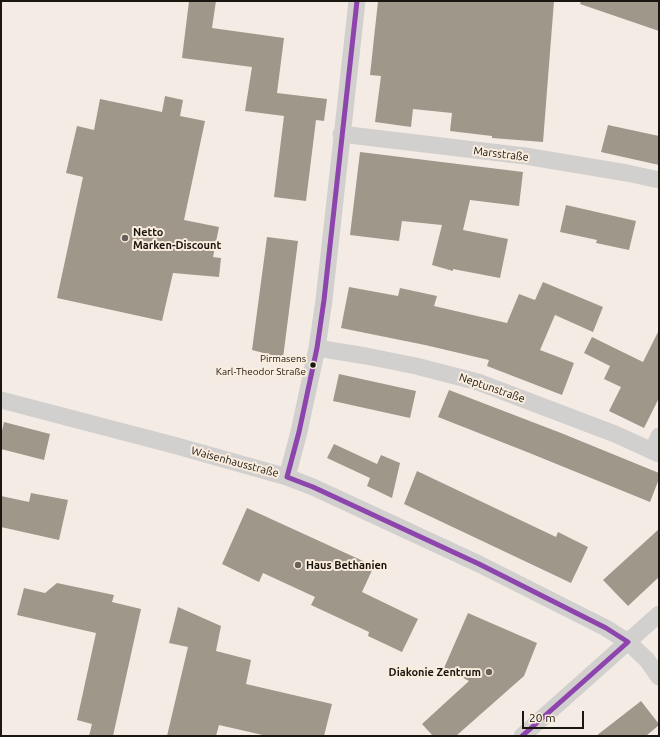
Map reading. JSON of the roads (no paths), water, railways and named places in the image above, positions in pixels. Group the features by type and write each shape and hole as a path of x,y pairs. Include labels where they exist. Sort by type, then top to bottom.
{"street":[{"path":"287,476 299,432 317,348 324,300 357,1"},
{"name":"Marsstraße","path":"342,134 525,156 659,180"},
{"name":"Neptunstraße","path":"317,348 416,366 478,382 615,434 657,447"},
{"name":"Waisenhausstraße","path":"1,400 287,476 479,564 606,628 628,642 647,660 659,677"},
{"path":"522,736 659,614"}],"place":[{"name":"Netto Marken-Discount","path":"125,238"},
{"name":"Pirmasens Karl-Theodor Straße","path":"313,365"},
{"name":"Haus Bethanien","path":"298,565"},
{"name":"Diakonie Zentrum","path":"489,672"}]}
